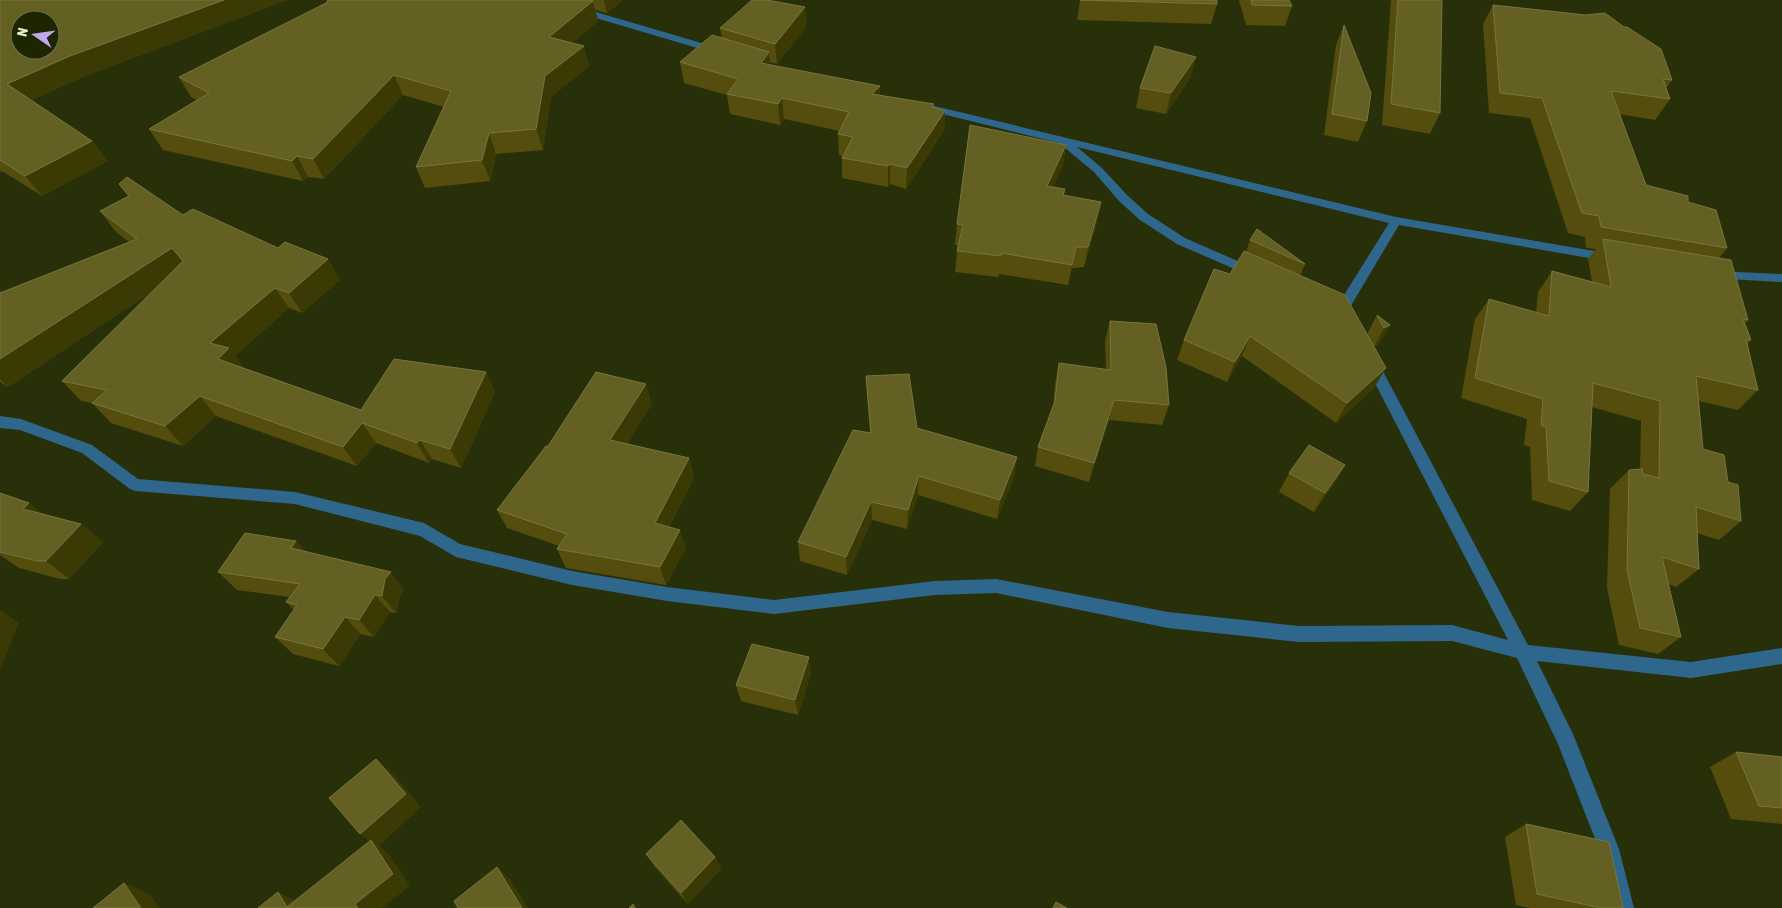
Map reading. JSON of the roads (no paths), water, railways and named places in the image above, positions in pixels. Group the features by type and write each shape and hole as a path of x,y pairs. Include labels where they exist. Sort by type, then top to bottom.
{"street":[{"path":"545,0 733,56"},
{"path":"910,103 1396,221 1621,259"},
{"path":"1060,139 1098,170 1123,198 1144,217 1181,242 1270,280"},
{"path":"1341,311 1396,221"},
{"path":"1709,274 1782,278"},
{"path":"1324,304 1341,311 1352,327"},
{"path":"1366,353 1524,652 1566,740 1609,849 1624,908"},
{"path":"0,422 21,425 87,449 135,484 295,498 424,530 456,550 572,578 667,594 774,607 935,588 996,586 1168,620 1299,634 1452,633 1524,652 1691,670 1782,656"}]}
